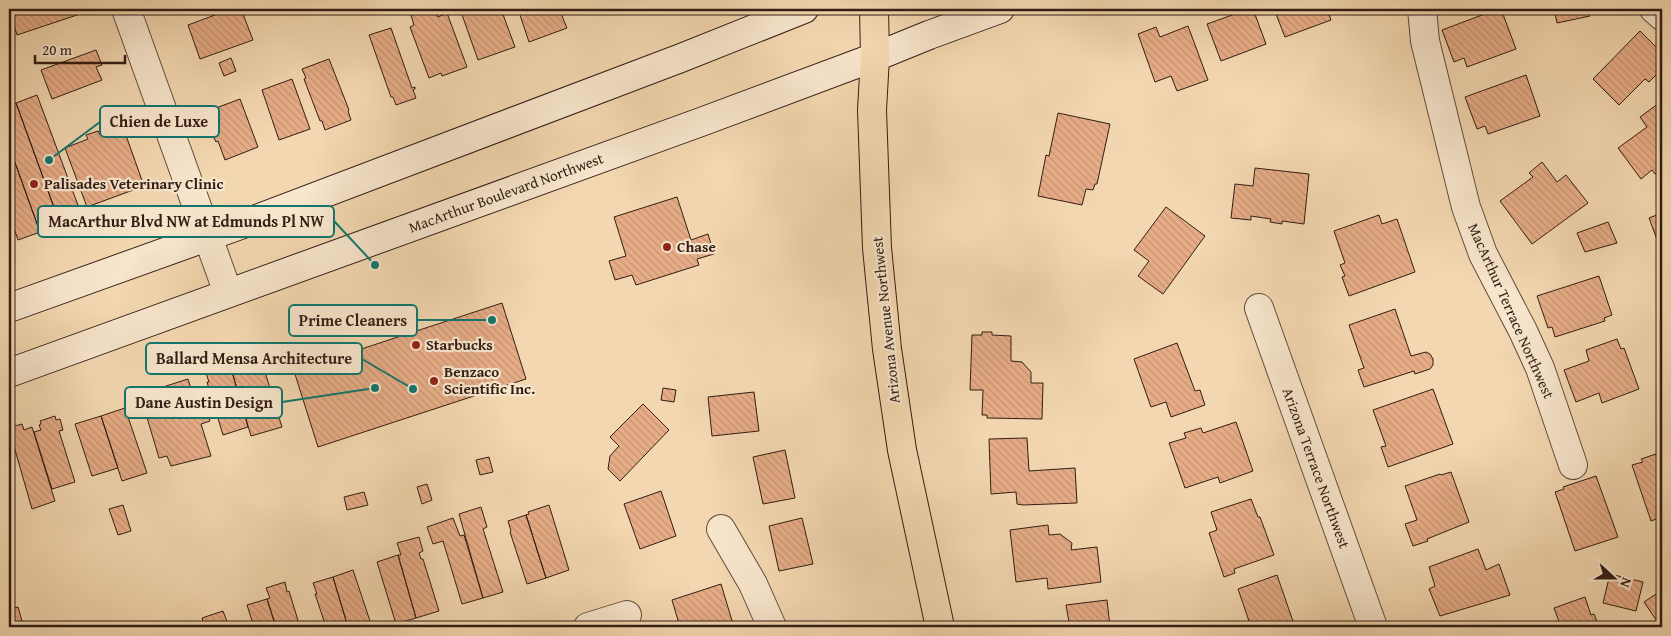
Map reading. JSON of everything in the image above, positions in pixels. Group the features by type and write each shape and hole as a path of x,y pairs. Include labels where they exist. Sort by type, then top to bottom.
{"main road":[{"path":"126,9 228,293"},
{"path":"9,308 208,237 662,65 804,9"},
{"name":"Arizona Avenue Northwest","path":"874,9 872,110 877,248 887,349 902,450 940,627"},
{"name":"MacArthur Boulevard Northwest","path":"9,373 701,122 874,57 929,34 1000,9"},
{"name":"MacArthur Terrace Northwest","path":"1422,9 1425,40 1466,207 1483,254 1540,368 1574,465"},
{"path":"1654,9 1662,16"},
{"name":"Arizona Terrace Northwest","path":"1259,308 1373,627"},
{"path":"721,529 753,584 772,627"},
{"path":"588,627 627,615"}],"building":[{"path":"9,9 81,9 83,13 17,35"},
{"path":"231,9 241,9 253,40 200,59 188,25"},
{"path":"419,9 435,9 438,17 447,13 467,67 442,76 441,73 429,78 410,27 414,25 410,12"},
{"path":"460,9 501,9 515,47 478,60"},
{"path":"518,9 559,9 567,28 529,42"},
{"path":"1233,9 1253,9 1266,44 1221,61 1207,24 1235,14"},
{"path":"1274,9 1327,9 1331,20 1285,37"},
{"path":"1501,9 1516,49 1467,67 1464,58 1454,62 1442,30"},
{"path":"1554,9 1588,9 1590,16 1557,23"},
{"path":"1188,26 1208,80 1177,91 1171,76 1155,82 1138,34 1156,27 1160,37"},
{"path":"391,28 412,88 415,87 413,90 416,98 396,105 393,97 391,97 369,35"},
{"path":"1640,31 1662,53 1662,63 1659,66 1662,69 1649,82 1645,79 1619,105 1593,79"},
{"path":"96,50 102,65 96,67 102,80 52,99 41,70"},
{"path":"231,58 236,71 224,76 219,63"},
{"path":"329,59 349,110 351,120 325,130 304,79 306,78 302,69"},
{"path":"1526,75 1540,116 1488,134 1485,126 1477,129 1465,97"},
{"path":"292,79 310,129 279,140 262,90"},
{"path":"37,95 82,216 60,224 16,103"},
{"path":"240,99 258,147 225,160 218,141 216,142 213,136 216,135 212,123 220,120 216,108"},
{"path":"1662,101 1662,169 1655,174 1652,170 1641,179 1618,148 1647,127 1640,117"},
{"name":"Palisades Veterinary Clinic","path":"16,103 60,224 40,232 9,146 9,106"},
{"path":"1058,113 1110,124 1097,184 1095,184 1093,190 1086,189 1082,205 1038,196 1046,155 1049,156"},
{"path":"123,127 144,186 87,207 65,148 88,139 86,135 98,131 100,135"},
{"path":"9,146 40,232 18,240 9,214"},
{"path":"1542,162 1557,182 1566,175 1588,203 1532,244 1500,201 1533,177 1529,173"},
{"path":"1255,168 1309,174 1304,224 1282,221 1282,224 1270,222 1271,219 1251,216 1251,220 1231,218 1235,184 1253,186"},
{"name":"Chase","path":"677,197 691,240 708,234 714,254 697,259 699,265 636,285 632,275 615,280 609,261 626,256 614,217"},
{"path":"1166,207 1205,236 1163,294 1138,276 1149,261 1134,250"},
{"path":"1662,213 1662,253 1649,218"},
{"path":"1379,215 1382,224 1397,219 1415,272 1349,296 1342,277 1345,276 1340,265 1345,263 1334,231"},
{"path":"1608,222 1617,243 1585,252 1577,233"},
{"path":"1599,276 1612,315 1604,318 1605,321 1555,337 1552,327 1548,328 1537,296"},
{"path":"502,303 526,379 318,447 294,371"},
{"path":"1395,309 1411,356 1426,352 1433,359 1433,365 1430,369 1415,374 1414,371 1364,387 1358,370 1364,368 1349,325"},
{"path":"982,332 992,332 992,335 1011,336 1011,361 1022,362 1031,372 1031,383 1043,383 1042,419 987,418 987,415 982,415 983,390 970,390 972,335 982,335"},
{"path":"1617,339 1621,349 1624,348 1639,389 1602,403 1599,393 1576,402 1564,370 1589,361 1586,350"},
{"path":"1177,343 1195,391 1200,390 1205,405 1171,417 1166,402 1151,407 1134,359"},
{"path":"260,356 282,427 251,436 230,365"},
{"path":"230,365 248,427 223,435 206,373"},
{"path":"188,379 194,399 203,397 210,421 201,424 211,456 171,466 167,456 159,458 143,404 166,397 163,387"},
{"path":"663,388 676,390 674,402 661,400"},
{"path":"1433,389 1453,444 1388,467 1381,447 1386,446 1373,410"},
{"path":"754,392 759,431 712,436 708,397"},
{"path":"643,404 669,430 620,481 608,469 610,456 619,446 610,437"},
{"path":"125,408 147,473 122,481 101,416"},
{"path":"55,416 56,420 60,419 63,430 59,431 75,482 52,489 34,432 41,430 40,421"},
{"path":"101,416 118,468 92,476 75,424"},
{"path":"1236,422 1253,471 1220,483 1218,477 1185,488 1169,443 1186,438 1184,433 1201,428 1203,433"},
{"path":"22,424 24,430 32,427 55,501 32,509 11,436 13,435 11,427"},
{"path":"1027,438 1029,471 1075,468 1077,503 1023,505 1017,504 1016,492 991,494 989,439"},
{"path":"785,450 795,498 763,504 753,457"},
{"path":"1662,452 1662,517 1651,521 1632,465 1643,462 1641,459"},
{"path":"489,457 493,472 480,475 476,460"},
{"path":"1451,472 1469,522 1413,546 1405,524 1417,520 1405,486"},
{"path":"1596,476 1618,537 1575,551 1555,492 1564,489 1563,487"},
{"path":"427,484 432,500 422,504 417,487"},
{"path":"661,491 676,536 640,549 624,504"},
{"path":"364,492 368,505 347,510 344,497"},
{"path":"1251,499 1274,555 1234,569 1235,573 1224,577 1209,533 1217,530 1211,512"},
{"path":"123,505 131,531 118,535 109,509"},
{"path":"549,505 569,570 546,578 526,515 529,514 528,512"},
{"path":"481,507 487,527 483,529 503,592 483,598 459,514"},
{"path":"526,515 546,578 527,584 508,521"},
{"path":"453,518 460,536 464,535 483,598 462,604 443,541 433,544 427,527"},
{"path":"802,518 813,564 779,571 769,526"},
{"path":"1048,525 1049,535 1060,534 1072,543 1071,550 1097,547 1101,582 1048,589 1047,578 1016,582 1010,530"},
{"path":"419,537 423,551 419,553 421,559 423,559 439,611 416,618 398,555 401,555 397,543"},
{"path":"1478,549 1486,570 1499,564 1510,595 1440,616 1429,589 1435,586 1429,567"},
{"path":"398,555 416,618 396,624 377,562"},
{"path":"353,570 372,627 348,627 333,577"},
{"path":"1610,574 1643,582 1636,611 1603,603"},
{"path":"1277,575 1295,627 1251,627 1238,589"},
{"path":"333,577 348,627 326,627 315,594 317,594 313,583"},
{"path":"285,582 300,627 276,627 267,599 270,598 266,588"},
{"path":"721,584 733,624 725,627 680,627 672,600"},
{"path":"1662,590 1662,627 1661,627 1644,602"},
{"path":"1585,597 1591,615 1594,614 1599,627 1561,627 1554,608"},
{"path":"267,599 276,627 254,627 247,605"},
{"path":"1107,600 1110,627 1052,627 1051,624 1069,622 1066,605"},
{"path":"18,607 22,621 13,624 9,609"},
{"path":"223,611 229,627 205,627 202,618"}],"place":[{"name":"Chien de Luxe","path":"49,160"},
{"name":"Palisades Veterinary Clinic","path":"34,184"},
{"name":"Chase","path":"667,247"},
{"name":"MacArthur Blvd NW at Edmunds Pl NW","path":"375,265"},
{"name":"Prime Cleaners","path":"492,320"},
{"name":"Starbucks","path":"416,345"},
{"name":"Benzaco Scientific Inc.","path":"434,381"},
{"name":"Dane Austin Design","path":"375,388"},
{"name":"Ballard Mensa Architecture","path":"413,389"}]}
